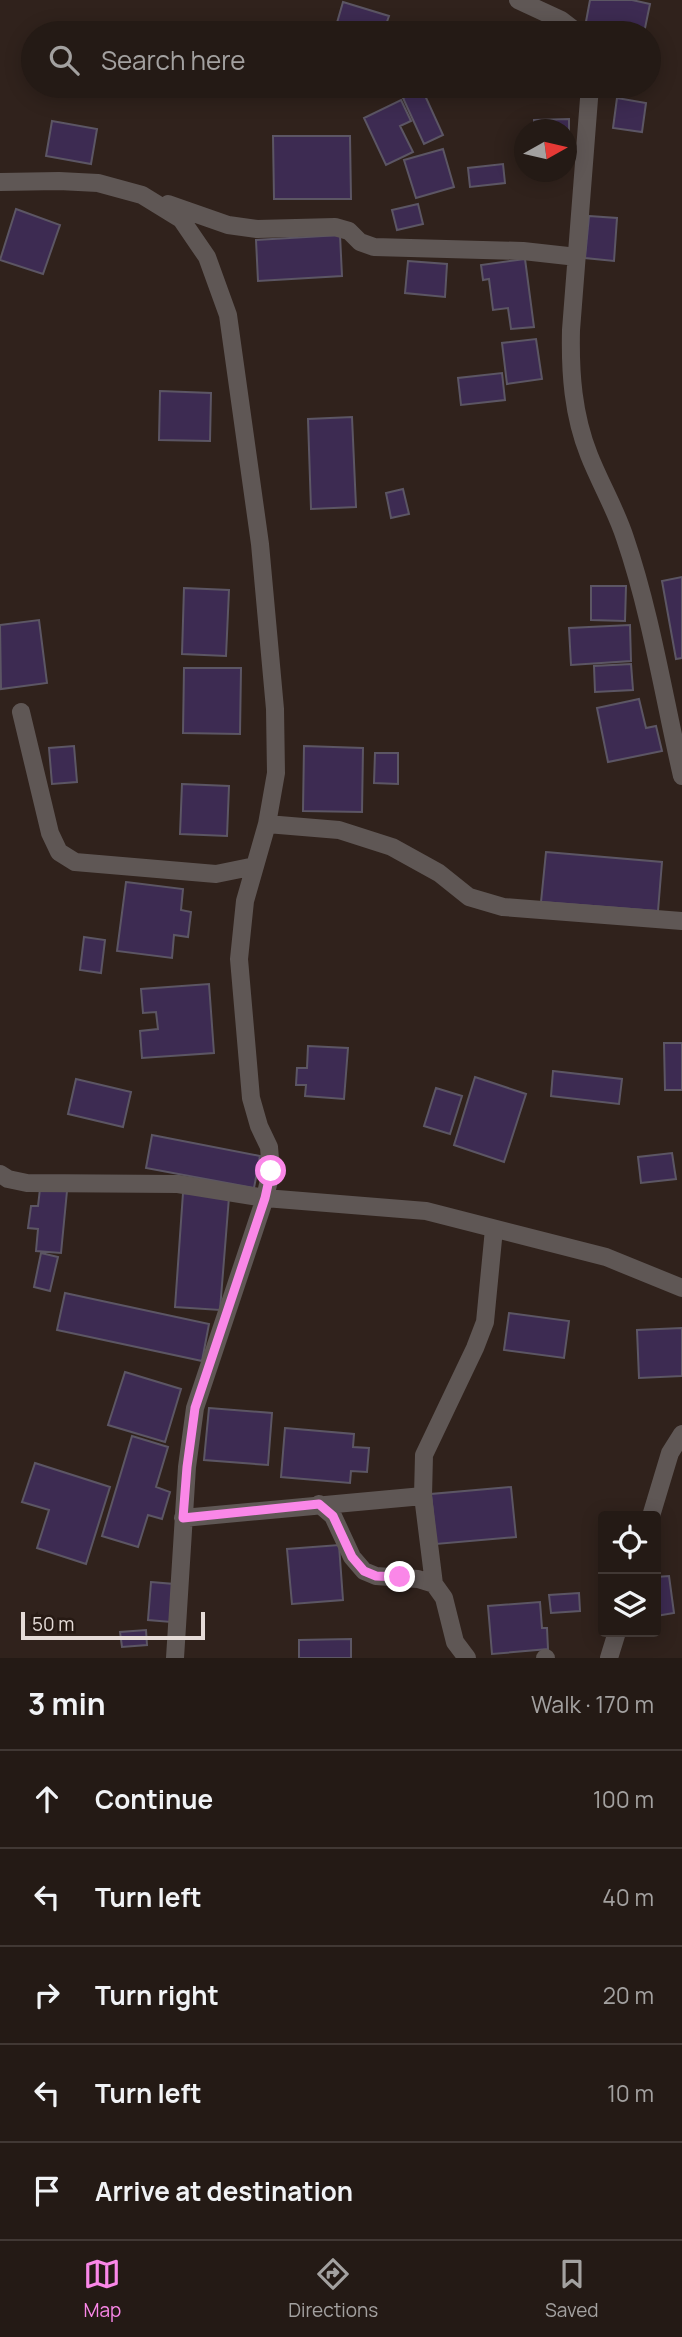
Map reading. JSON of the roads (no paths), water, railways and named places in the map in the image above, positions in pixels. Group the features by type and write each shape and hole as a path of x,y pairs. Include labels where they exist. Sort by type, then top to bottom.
{"street":[{"path":"518,0 562,21"},
{"path":"589,98 570,330 570,368 576,411 589,454 625,536 639,584 682,776"},
{"path":"0,182 98,183 142,195 228,225 247,228 335,227 349,231 360,242 374,247 523,251 577,257"},
{"path":"142,195 181,219 207,257 228,315 260,544 275,709 276,773 267,824 245,901 239,959 251,1098 259,1126 269,1147 271,1171 265,1198 195,1408 187,1467 175,1658"},
{"path":"21,712 50,833 59,852 75,862 216,874 255,866"},
{"path":"267,824 339,830 392,847 439,873 469,897 503,907 682,921"},
{"path":"0,1174 8,1179 27,1183 177,1184 265,1198 426,1211 607,1257 682,1288"},
{"path":"467,1658 455,1642 444,1598 434,1584 423,1496 424,1455 485,1322 494,1228"},
{"path":"653,1511 670,1453 682,1434"},
{"path":"183,1518 423,1496"},
{"path":"319,1504 333,1516 352,1557 364,1571 376,1576 418,1579 434,1584"},
{"path":"609,1658 615,1637"}]}
